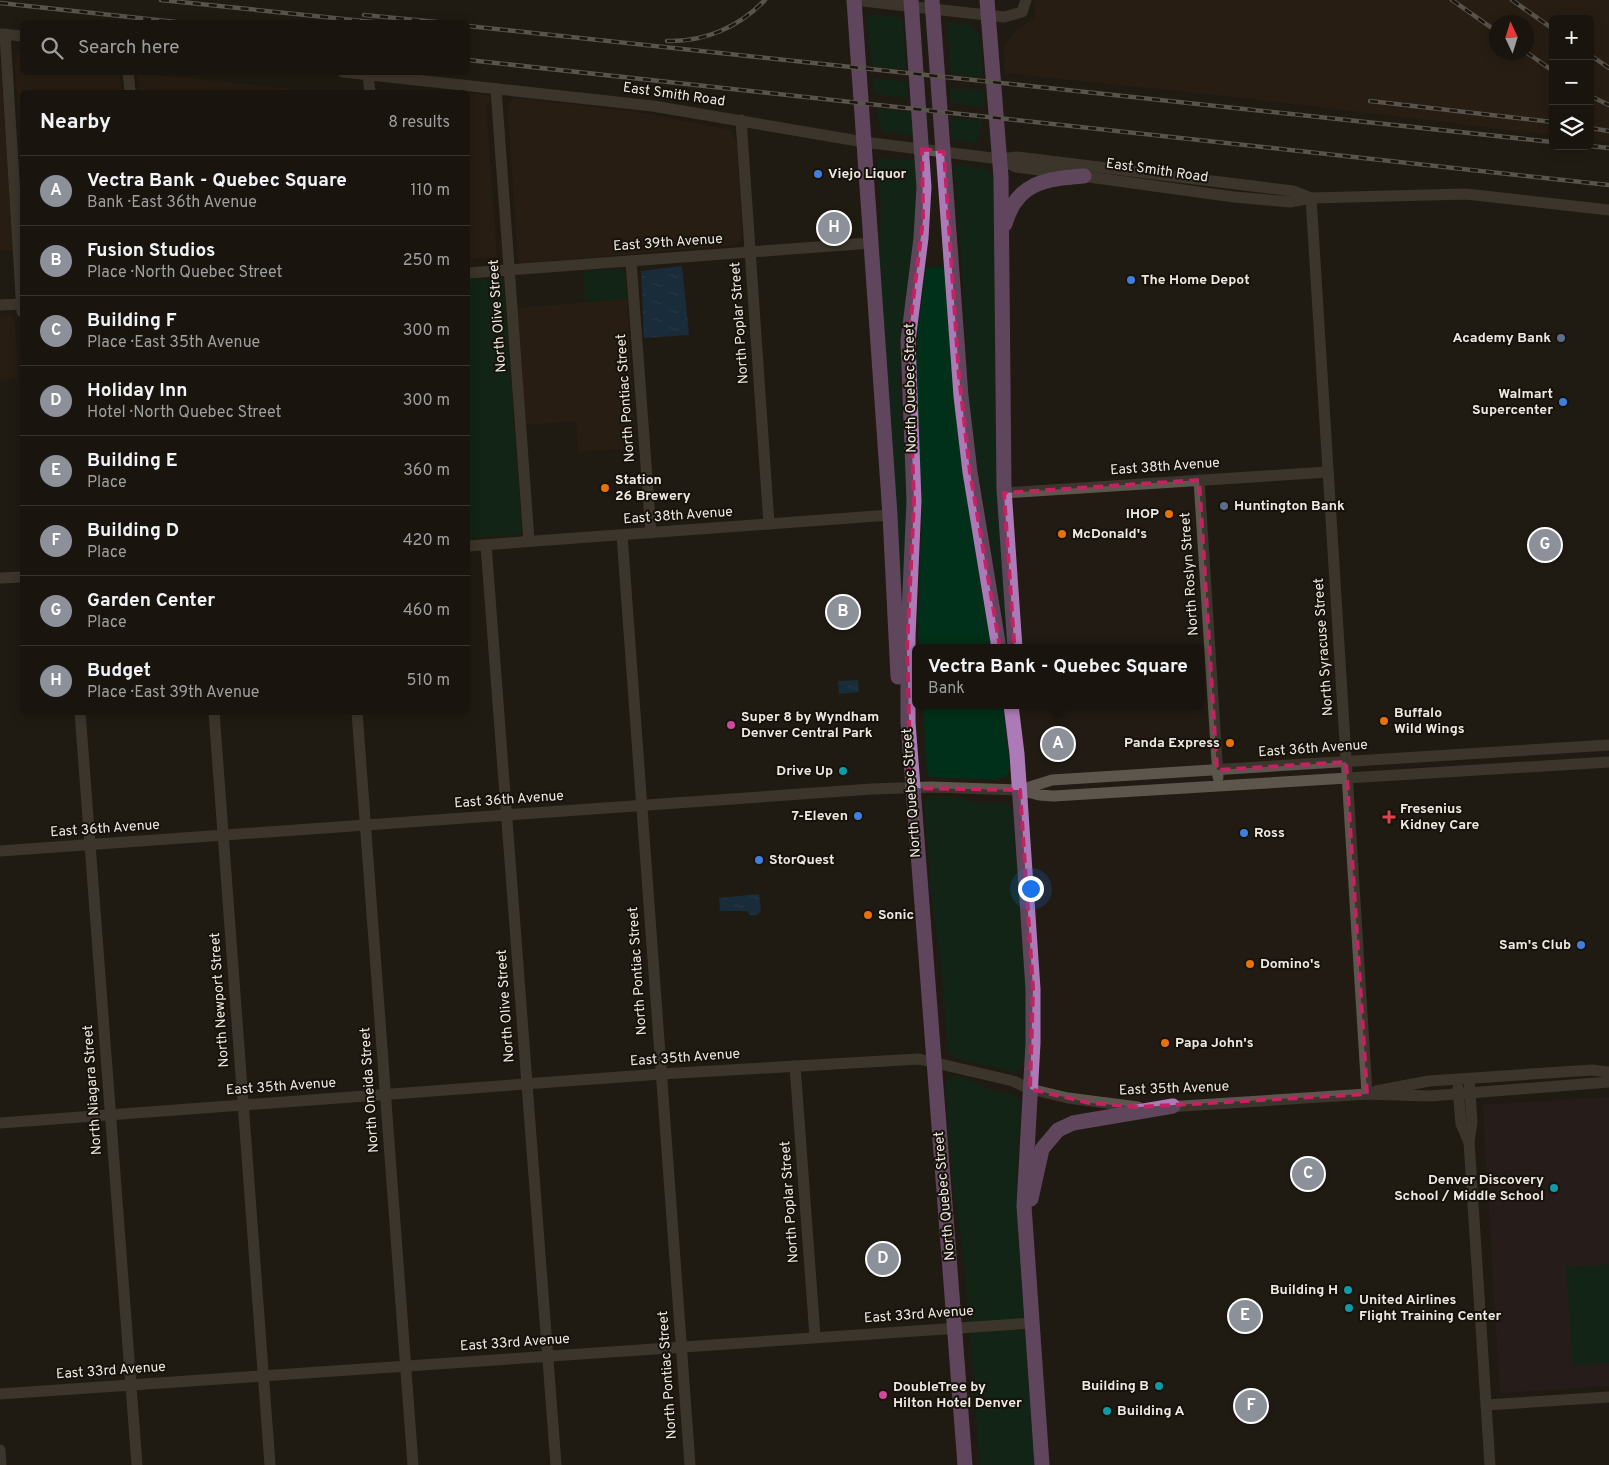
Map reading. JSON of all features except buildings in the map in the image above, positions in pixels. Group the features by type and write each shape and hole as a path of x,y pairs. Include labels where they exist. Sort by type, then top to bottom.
{"main road":[{"path":"854,0 890,515 899,684 901,703 908,722"},
{"name":"North Quebec Street","path":"911,0 924,195 908,342 914,501 908,636 908,722 911,788 965,1465"},
{"path":"932,0 960,390 970,472 998,644"},
{"path":"988,7 1000,159 1004,492 1014,644"},
{"path":"1002,235 1013,204 1031,186 1045,180 1084,176"},
{"path":"1011,709 1020,790 1033,989 1030,1089 1025,1164 1025,1223 1042,1465"},
{"path":"1016,709 1017,754"},
{"path":"1025,1223 1042,1149 1058,1130 1073,1123 1173,1106"}],"street":[{"path":"854,0 961,12 988,7 1004,17 1018,15 1025,8 1026,1"},
{"path":"20,36 3,34 20,276"},
{"path":"128,75 130,90"},
{"path":"368,75 370,90"},
{"name":"East Smith Road","path":"368,75 634,104 864,142 1000,159 1017,156 1117,168 1293,191 1311,198"},
{"name":"North Olive Street","path":"496,89 529,541"},
{"name":"North Poplar Street","path":"740,120 769,524"},
{"name":"East Smith Road","path":"1000,159 1016,167 1243,198 1290,202 1311,198 1455,194 1609,210"},
{"name":"North Syracuse Street","path":"1311,198 1367,1094"},
{"name":"East 39th Avenue","path":"470,273 871,243"},
{"name":"North Pontiac Street","path":"631,261 651,533"},
{"path":"0,305 20,304"},
{"name":"East 38th Avenue","path":"1004,492 1328,472"},
{"name":"North Roslyn Street","path":"1199,480 1218,786"},
{"name":"East 38th Avenue","path":"470,546 890,515"},
{"name":"North Pontiac Street","path":"622,535 690,1465"},
{"name":"North Olive Street","path":"486,544 556,1465"},
{"path":"0,578 20,577"},
{"name":"North Niagara Street","path":"80,715 109,1115 137,1465"},
{"name":"North Newport Street","path":"214,715 270,1465"},
{"name":"North Oneida Street","path":"357,715 413,1465"},
{"name":"East 36th Avenue","path":"1020,790 1044,781 1609,745"},
{"name":"East 36th Avenue","path":"0,851 911,788 1020,790 1041,796 1054,796 1609,762"},
{"name":"East 35th Avenue","path":"0,1123 661,1074 890,1060 934,1061 1013,1081 1030,1089 1109,1105 1173,1106 1367,1094 1405,1096 1464,1094 1609,1082"},
{"name":"North Poplar Street","path":"795,1066 815,1336"},
{"name":"East 35th Avenue","path":"1367,1094 1410,1084 1463,1079 1592,1070 1609,1072"},
{"path":"1463,1079 1464,1094 1460,1124 1469,1142 1490,1465"},
{"name":"East 33rd Avenue","path":"0,1394 815,1336 1032,1323"},
{"path":"1486,1405 1609,1397"},
{"path":"0,1450 1,1465"}],"highlighted area":[{"path":"922,149 944,152 959,376 970,472 1002,659 1015,657 1004,493 1199,480 1217,770 1346,762 1367,1094 1138,1107 1090,1103 1030,1089 1033,989 1020,790 911,788 907,650 914,501 908,341 923,220"}],"shaded area":[{"path":"1034,0 1609,0 1609,142 1594,140 1594,15 1549,15 1549,135 1235,97 1005,73 1004,45 1017,30 1035,18"},
{"path":"20,52 20,75 120,75 122,90 20,90 20,153 15,64 17,54"},
{"path":"0,55 13,250 0,251"},
{"path":"137,75 157,75 295,90 140,90"},
{"path":"470,93 488,95 492,99 486,105 497,257 470,259"},
{"path":"514,98 630,111 731,130 737,143 742,233 740,242 736,245 522,263 518,261 508,112 509,103"},
{"path":"627,299 636,460 624,461 623,449 578,452 576,421 525,425 517,308"},
{"path":"0,315 13,316 15,321 18,378 0,380"},
{"path":"1609,1097 1609,1386 1500,1393 1483,1105"}],"green space":[{"path":"872,14 902,18 906,69 872,66 867,19"},
{"path":"947,22 971,25 979,34 983,77 951,74"},
{"path":"873,78 907,82 908,98 875,94"},
{"path":"950,88 983,90 984,107 951,103"},
{"path":"877,108 913,113 914,135 884,132 880,128"},
{"path":"949,117 982,121 978,141 973,143 951,140"},
{"path":"882,158 917,161 917,212 901,339 900,382 907,497 902,605 879,247 881,208 877,161"},
{"path":"953,165 986,169 994,177 994,296 1012,644 1007,644 969,407 962,262"},
{"path":"945,266 967,495 992,644 919,644 918,617 922,515 916,370 918,326 926,268"},
{"path":"620,269 625,274 627,299 585,302 583,271"},
{"path":"503,278 522,534 470,538 470,280"},
{"path":"923,709 1003,709 1010,769 1007,776 994,780 930,777 927,771"},
{"path":"951,796 977,803 1006,803 1013,809 1025,979 1025,1061 1024,1066 1014,1072 953,1057 948,1050 941,960 932,905 924,803 929,797"},
{"path":"951,1076 958,1076 993,1091 1013,1095 1021,1102 1016,1174 1017,1227 1024,1314 1020,1319 973,1322 969,1318 963,1248 953,1189 946,1088 946,1083"},
{"path":"1609,1265 1609,1363 1573,1366 1566,1267"},
{"path":"1020,1329 1025,1335 1035,1465 980,1465 970,1333"}],"water":[{"path":"682,266 689,335 644,338 641,271"},
{"path":"858,680 859,692 839,694 838,681"},
{"path":"759,894 761,911 757,915 750,915 747,911 720,911 719,898"}],"railway":[{"path":"161,0 354,20"},
{"path":"667,41 695,39 720,31 744,18 765,0"},
{"path":"1452,0 1489,26"},
{"path":"1512,0 1549,26"},
{"path":"0,3 157,20"},
{"path":"364,15 416,20"},
{"path":"470,26 1549,142"},
{"path":"1534,58 1549,68"},
{"path":"1594,58 1609,68"},
{"path":"470,60 1609,185"},
{"path":"1594,98 1609,105"},
{"path":"1370,101 1549,122"},
{"path":"1594,129 1609,131"},
{"path":"1594,146 1609,148"}],"place":[{"name":"Viejo Liquor","path":"818,174"},
{"name":"Budget","path":"834,228"},
{"name":"The Home Depot","path":"1131,280"},
{"name":"Academy Bank","path":"1561,338"},
{"name":"Walmart Supercenter","path":"1563,402"},
{"name":"Station 26 Brewery","path":"605,488"},
{"name":"Huntington Bank","path":"1224,506"},
{"name":"IHOP","path":"1169,514"},
{"name":"McDonald's","path":"1062,534"},
{"name":"Garden Center","path":"1545,545"},
{"name":"Fusion Studios","path":"843,612"},
{"name":"Buffalo Wild Wings","path":"1384,721"},
{"name":"Super 8 by Wyndham Denver Central Park","path":"731,725"},
{"name":"Panda Express","path":"1230,743"},
{"name":"Vectra Bank - Quebec Square","path":"1058,744"},
{"name":"Drive Up","path":"843,771"},
{"name":"7-Eleven","path":"858,816"},
{"name":"Fresenius Kidney Care","path":"1389,817"},
{"name":"Ross","path":"1244,833"},
{"name":"StorQuest","path":"759,860"},
{"name":"Sonic","path":"868,915"},
{"name":"Sam's Club","path":"1581,945"},
{"name":"Domino's","path":"1250,964"},
{"name":"Papa John's","path":"1165,1043"},
{"name":"Building F","path":"1308,1174"},
{"name":"Denver Discovery School / Middle School","path":"1554,1188"},
{"name":"Holiday Inn","path":"883,1259"},
{"name":"Building H","path":"1348,1290"},
{"name":"United Airlines Flight Training Center","path":"1349,1308"},
{"name":"Building E","path":"1245,1316"},
{"name":"Building B","path":"1159,1386"},
{"name":"DoubleTree by Hilton Hotel Denver","path":"883,1395"},
{"name":"Building D","path":"1251,1406"},
{"name":"Building A","path":"1107,1411"}]}
